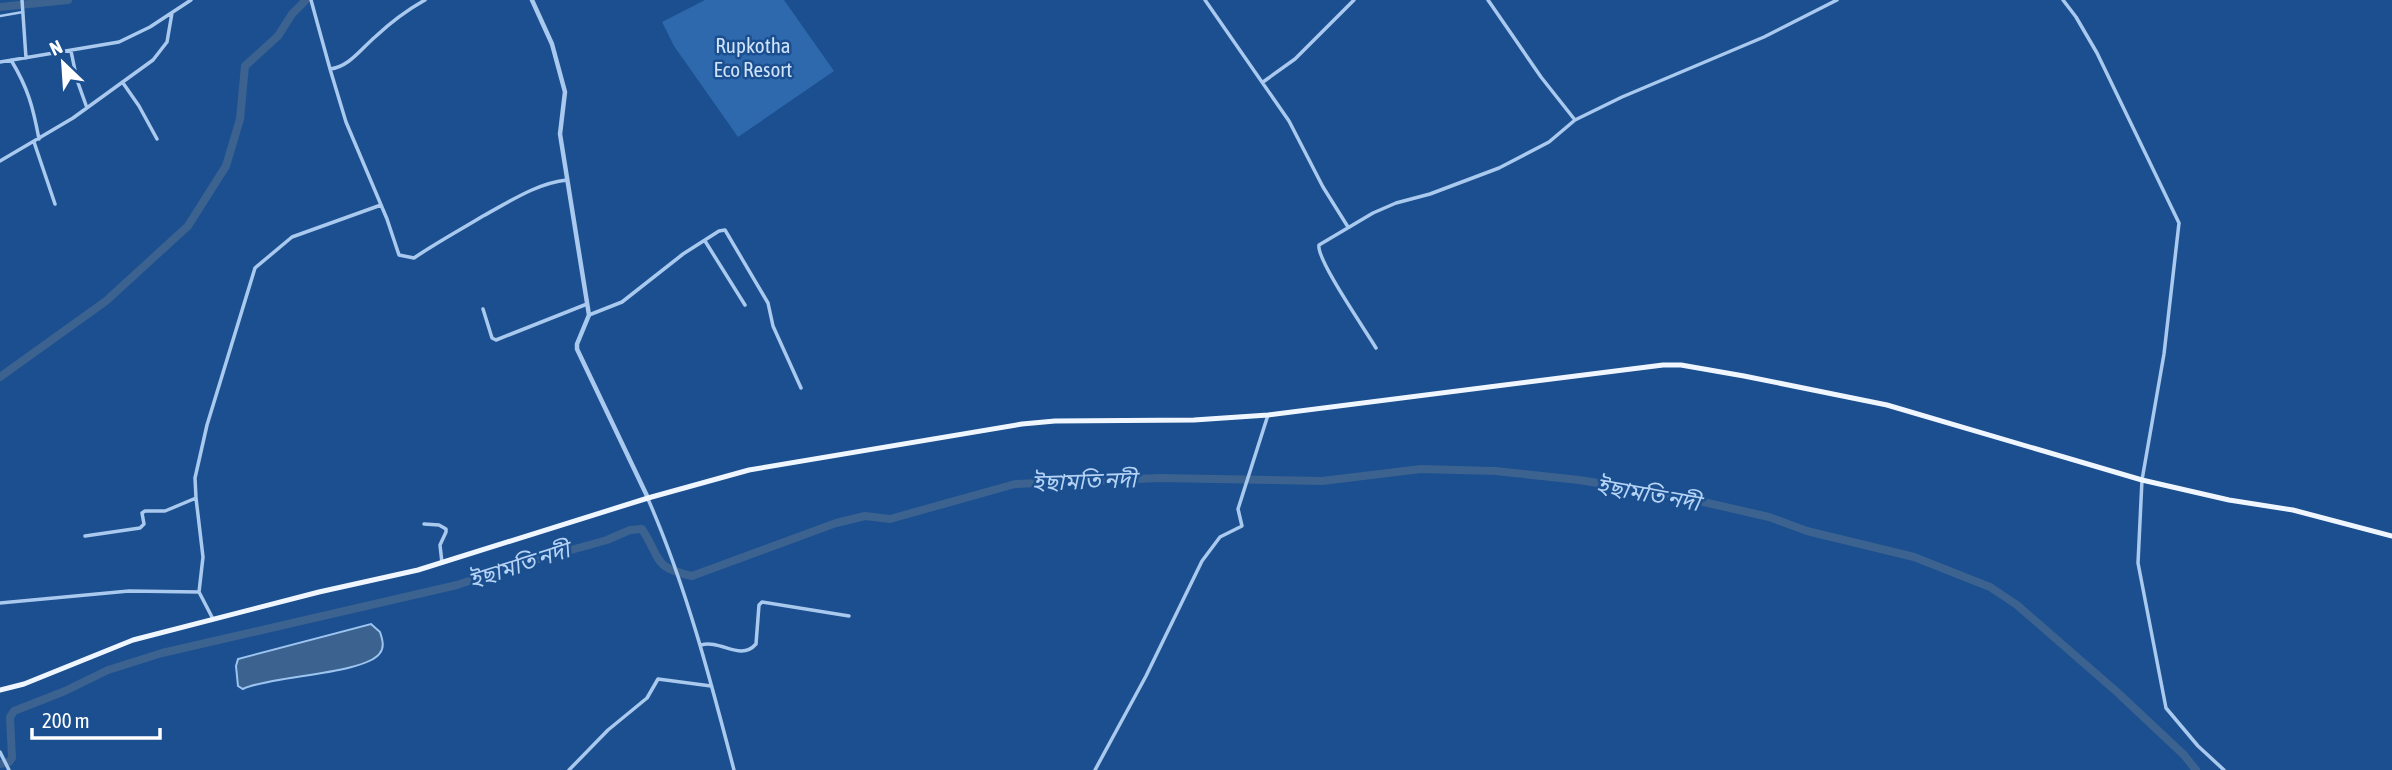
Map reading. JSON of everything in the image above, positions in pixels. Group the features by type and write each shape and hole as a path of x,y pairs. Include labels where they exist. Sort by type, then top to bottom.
{"main road":[{"path":"0,690 24,684 132,640 319,592 381,580 648,498 761,468 1022,424 1055,421 1194,420 1268,415 1663,365 1681,365 1769,381 1922,414 2142,480 2229,500 2293,510 2392,536"}],"street":[{"path":"22,0 26,58"},
{"path":"0,62 119,42 191,0"},
{"path":"330,69 351,60 373,38 425,0"},
{"path":"532,0 552,44 565,92 560,134 589,314 577,349 667,544 696,628 734,770"},
{"path":"1205,0 1289,121 1323,187 1348,227"},
{"path":"1264,82 1295,59 1354,0"},
{"path":"1488,0 1575,120"},
{"path":"1376,348 1317,248 1348,227 1396,203 1430,194 1499,168 1549,142 1575,120 1622,97 1764,37 1837,0"},
{"path":"2063,0 2097,53 2179,223 2164,354 2142,480 2138,571 2163,699 2172,717 2224,770"},
{"path":"311,2 346,122 400,255 411,259 450,234 532,190 553,181 567,180"},
{"path":"0,16 23,12"},
{"path":"0,161 87,108 153,60 167,42 172,13"},
{"path":"71,51 87,108"},
{"path":"11,60 29,94 36,141 55,204"},
{"path":"123,83 157,139"},
{"path":"213,619 199,592 203,557 195,478 207,425 255,268 292,236 381,205"},
{"path":"589,314 617,305 683,254 722,230 727,232 768,303 773,326 801,388"},
{"path":"705,241 745,305"},
{"path":"483,309 495,340 587,304"},
{"path":"1095,770 1146,676 1202,561 1220,537 1242,526 1238,509 1268,415"},
{"path":"85,536 140,528 144,524 142,513 145,511 165,511 196,498"},
{"path":"424,524 439,525 446,529 440,545 442,563"},
{"path":"0,603 129,591 199,592"},
{"path":"701,645 716,645 741,652 752,648 756,644 759,605 762,602 849,616"},
{"path":"569,770 590,746 647,698 658,679 711,686"},
{"path":"1,754 9,769"}],"green space":[{"name":"Rupkotha Eco Resort","path":"705,0 784,0 834,71 738,137 674,46 662,22"}],"shaded area":[{"path":"371,624 380,632 383,645 382,651 371,660 356,666 243,689 238,686 238,659"}],"waterway":[{"name":"ইছামতি নদী","path":"0,7 68,0"},
{"name":"ইছামতি নদী","path":"0,377 106,301 188,226 226,166 240,119 245,66 278,36 292,14 306,0"},
{"name":"ইছামতি নদী","path":"0,764 9,762 12,758 10,717 14,711 108,670 162,653 457,585 607,540 630,530 642,529 664,565 692,576 836,523 865,516 890,519 1015,484 1160,478 1322,481 1421,469 1495,471 1579,480 1673,495 1769,517 1807,531 1914,557 1990,587 2017,605 2117,692 2184,755 2196,770"}]}
